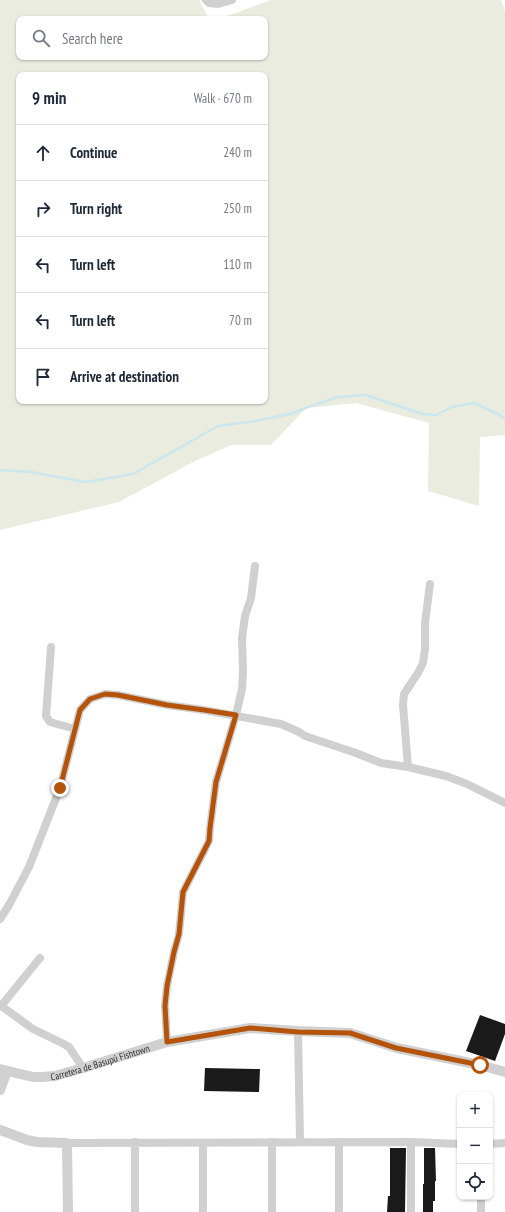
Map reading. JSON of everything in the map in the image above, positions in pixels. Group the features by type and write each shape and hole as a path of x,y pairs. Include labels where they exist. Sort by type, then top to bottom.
{"street":[{"path":"206,0 209,3 218,4 232,0"},
{"path":"167,1042 165,1006 167,986 179,934 183,892 209,841 216,782 236,715 242,689 242,638 245,616 251,598 255,566"},
{"path":"408,767 403,705 404,694 423,663 425,649 425,623 430,584"},
{"path":"50,647 46,716 50,722 75,729"},
{"path":"0,919 9,905 32,860 60,788 80,710 90,699 105,694 236,715 281,724 305,736 381,763 408,767 446,776 467,784 505,803"},
{"path":"40,958 0,1006 33,1028 69,1047 84,1068"},
{"name":"Carretera de Basupú Fishtown","path":"3,1070 33,1077 55,1076 167,1042 250,1028 298,1032 350,1033 396,1048 480,1065 505,1072"},
{"path":"298,1032 300,1142"},
{"path":"0,1090 3,1070"},
{"path":"0,1130 37,1142 411,1142 457,1144"},
{"path":"67,1142 68,1212"},
{"path":"135,1142 135,1212"},
{"path":"272,1142 272,1212"},
{"path":"339,1142 339,1212"},
{"path":"411,1142 411,1212"},
{"path":"493,1144 505,1142"},
{"path":"203,1143 203,1212"},
{"path":"481,1200 481,1212"}],"shaded area":[{"path":"0,0 199,0 207,16 16,16 16,60 268,60 268,16 227,16 271,0 501,0 505,11 505,435 480,437 479,506 428,491 429,423 356,403 306,408 271,445 231,445 195,461 119,502 0,530"}],"building":[{"path":"480,1015 505,1024 505,1034 495,1061 466,1051"},
{"path":"205,1068 260,1069 259,1092 204,1091"},
{"path":"390,1148 406,1148 405,1212 387,1212 388,1196 390,1196"},
{"path":"424,1148 435,1148 436,1181 433,1212 423,1212"}],"waterway":[{"path":"0,470 31,472 86,482 133,474 218,426 290,414 338,397 366,395 423,414 436,415 452,407 474,403 498,414 505,419"}],"route":[{"path":"60,788 80,710 90,699 105,694 118,695 167,705 236,715 218,772 209,841 183,892 179,934 167,986 165,1020 167,1042 250,1028 298,1032 320,1031 350,1033 396,1048 480,1065"}]}
